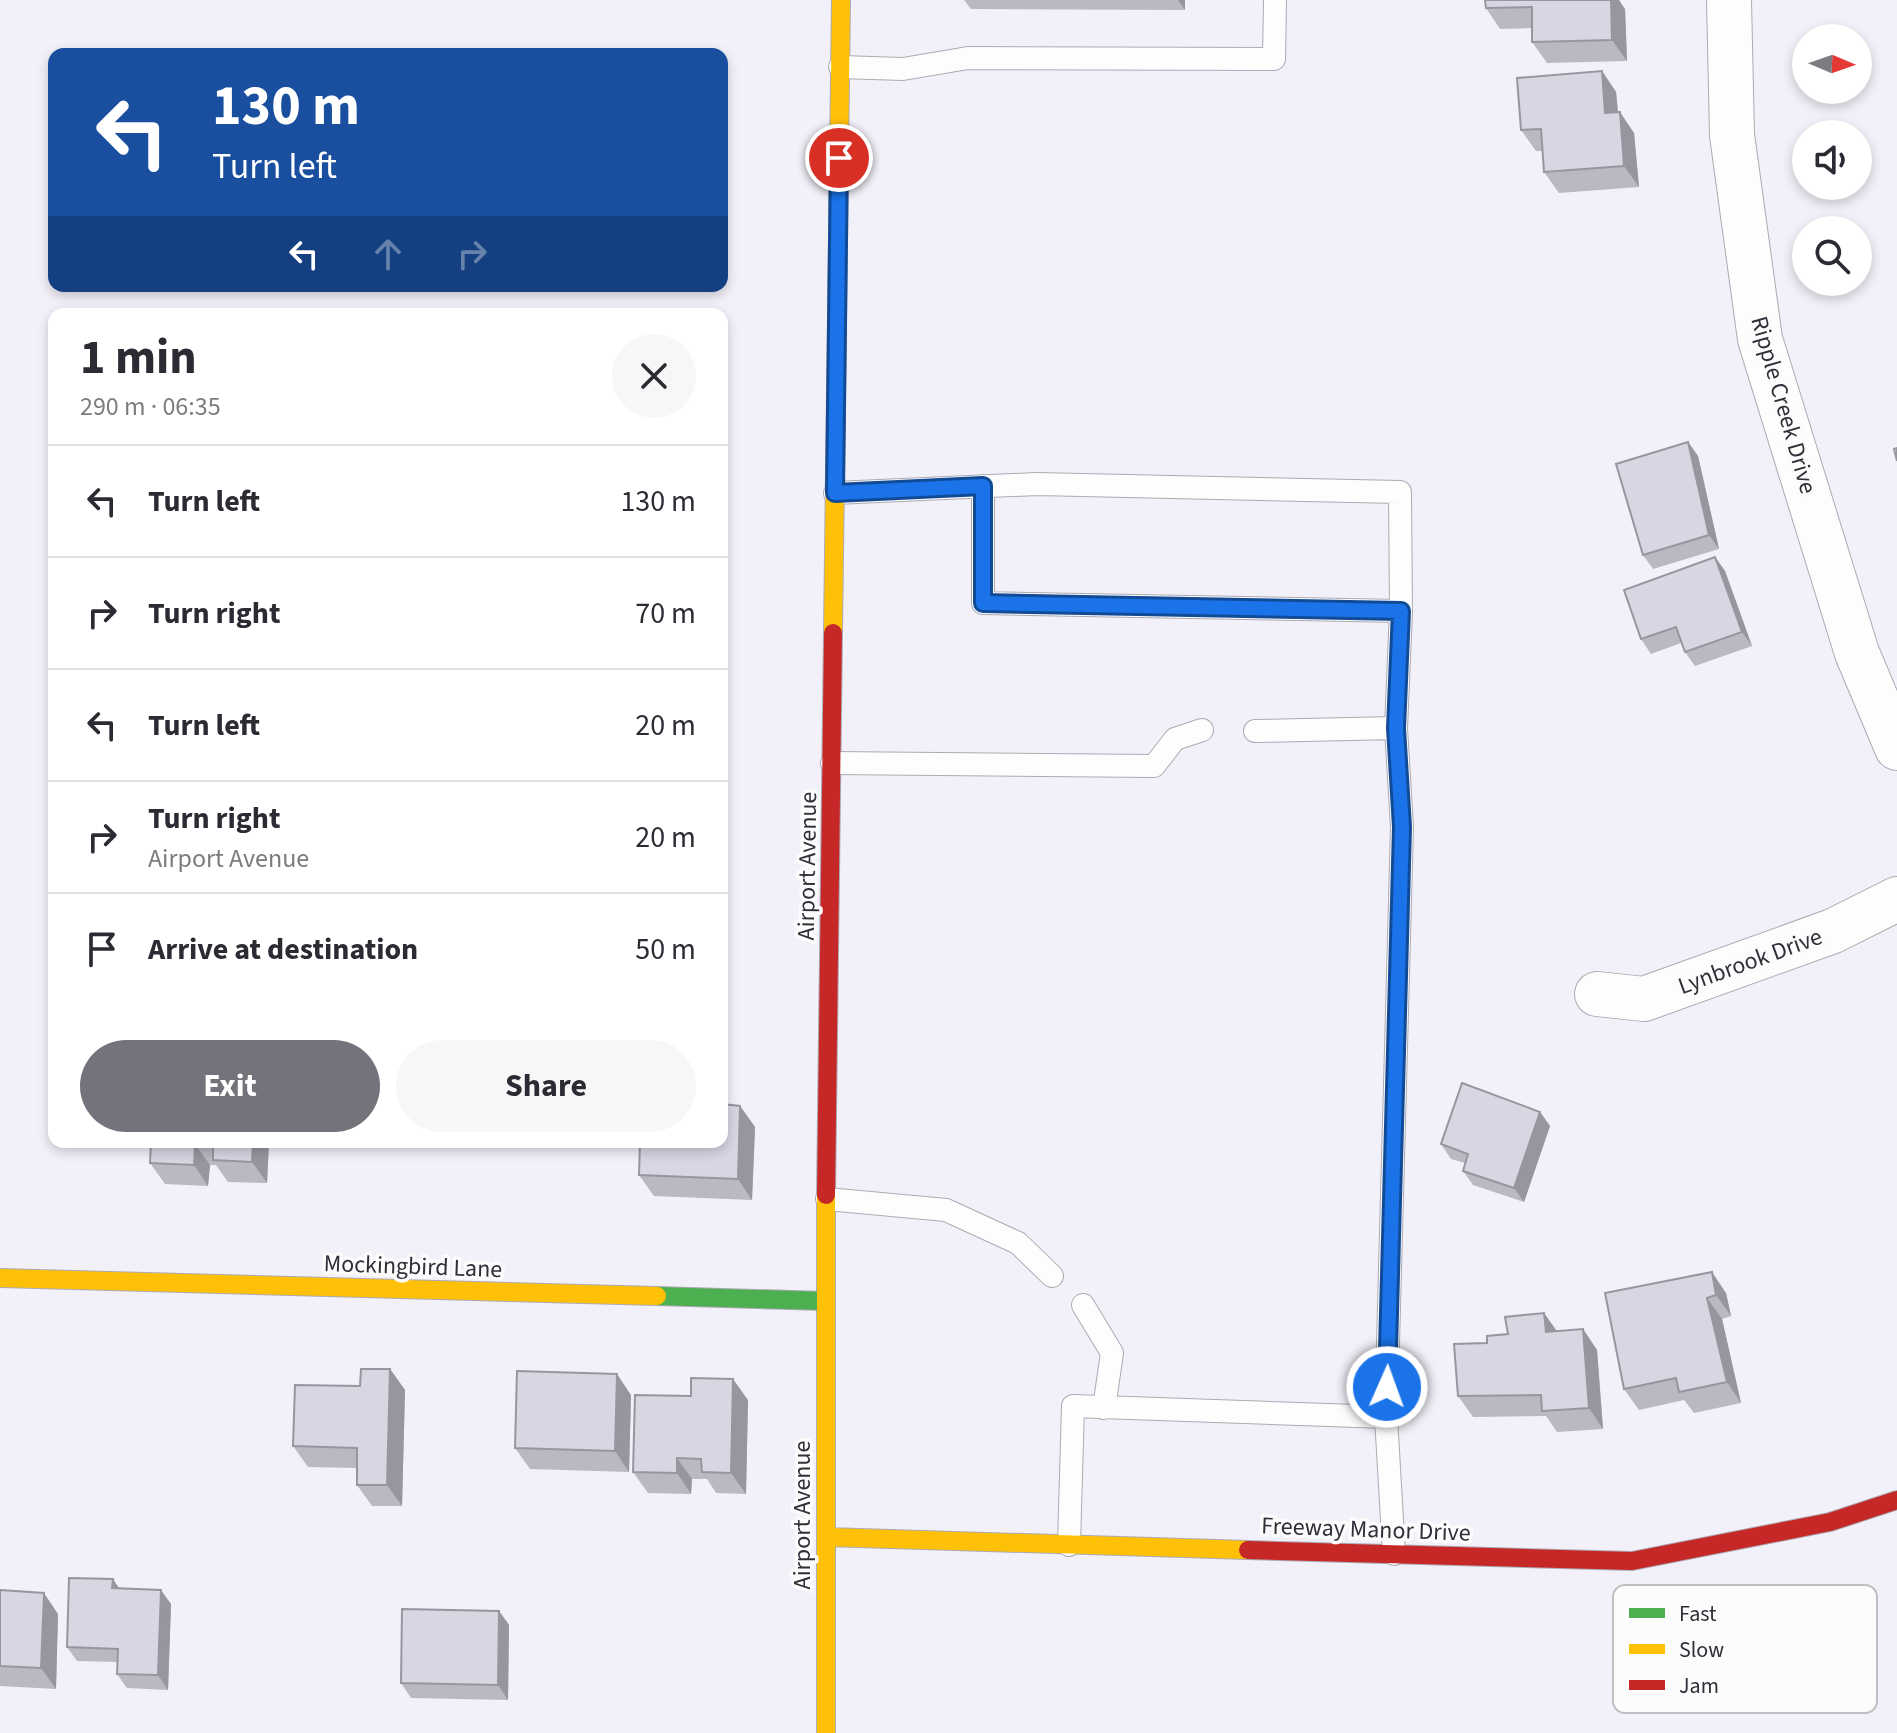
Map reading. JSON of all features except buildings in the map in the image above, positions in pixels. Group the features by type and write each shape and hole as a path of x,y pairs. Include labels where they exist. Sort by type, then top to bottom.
{"street":[{"name":"Airport Avenue","path":"826,1733 825,1301 841,0"},
{"name":"Ripple Creek Drive","path":"1729,0 1732,135 1760,339 1857,653 1897,748"},
{"name":"Lynbrook Drive","path":"1597,994 1644,999 1833,931 1897,899"},
{"name":"Mockingbird Lane","path":"0,1278 825,1301"},
{"name":"Freeway Manor Drive","path":"827,1537 1632,1561 1830,1522 1897,1500"}],"lane":[{"path":"840,67 903,69 995,58 1274,59 1275,0"},
{"path":"835,493 1037,484 1400,492 1401,611 1396,728 1402,827 1386,1417 1394,1554"},
{"path":"983,486 983,603 1401,611"},
{"path":"1255,731 1396,728"},
{"path":"832,763 1154,766 1175,739 1202,730"},
{"path":"827,1199 946,1210 1018,1243 1052,1276"},
{"path":"1083,1305 1112,1353 1104,1408"},
{"path":"1069,1545 1073,1406 1386,1417"}],"traffic: fast":[{"path":"657,1296 825,1301"}],"traffic: slow":[{"path":"833,633 841,0"},
{"path":"826,1195 826,1733"},
{"path":"0,1278 657,1296"},
{"path":"827,1537 1248,1550"}],"traffic: jam":[{"path":"826,1195 833,633"},
{"path":"1248,1550 1632,1561 1830,1522 1897,1500"}],"route":[{"path":"839,158 835,493 983,486 983,603 1401,611 1396,728 1402,827 1387,1387"}]}
